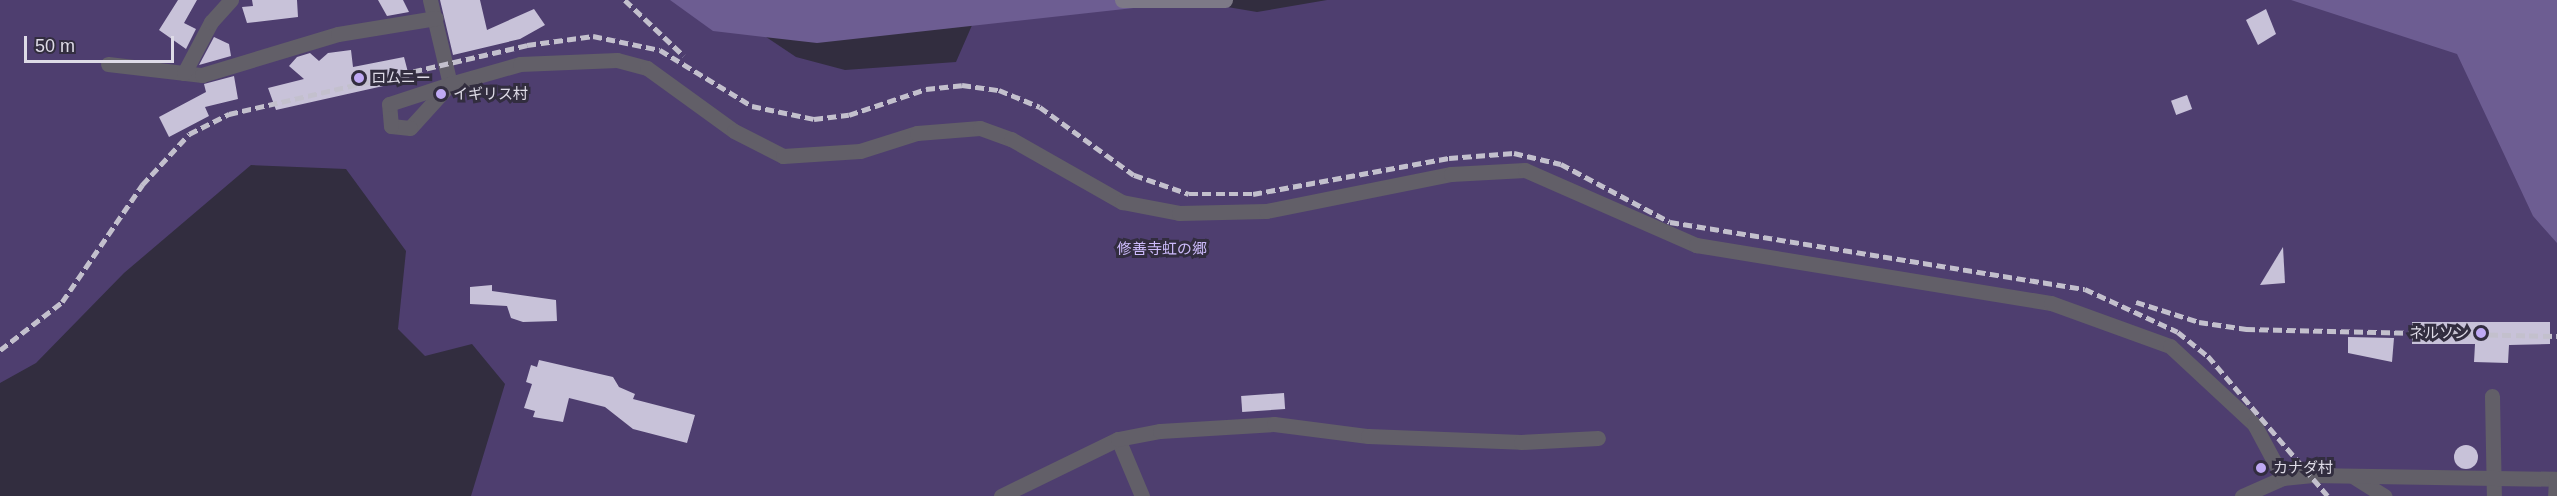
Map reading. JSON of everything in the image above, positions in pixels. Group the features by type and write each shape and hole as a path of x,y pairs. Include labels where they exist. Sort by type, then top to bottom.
{"street":[{"path":"184,73 211,22 231,0"},
{"path":"430,0 450,84 520,64 617,60 647,68 734,132 783,156 860,151 934,129 980,128 1011,139 1122,202 1211,216 1266,211 1451,174 1525,170 1696,245 2051,303 2170,346 2254,424 2283,478"},
{"path":"1122,0 1225,0"},
{"path":"108,64 184,73 233,69 338,34 436,18"},
{"path":"2492,396 2494,496"},
{"path":"1001,496 1118,440 1160,431 1274,424 1368,436 1521,442 1598,438"},
{"path":"1118,440 1142,496"},
{"path":"2354,477 2384,496"},
{"path":"2242,496 2283,478 2354,477 2556,479 2555,496"}],"green space":[{"name":"修善寺虹の郷","path":"0,0 711,0 796,57 845,70 956,62 983,0 1186,0 1257,12 1327,0 2557,0 2557,496 471,496 505,384 472,344 425,356 398,329 406,251 346,169 251,165 124,273 36,363 0,383"}],"shaded area":[{"path":"670,0 1206,0 817,43 713,31"},
{"path":"2291,0 2557,0 2557,243 2533,216 2457,54"}],"building":[{"path":"178,0 197,0 184,23 196,29 186,49 159,30"},
{"path":"252,0 297,0 298,17 247,23 242,7 253,6"},
{"path":"378,0 403,0 409,12 387,16"},
{"path":"440,0 480,0 487,30 534,9 545,25 520,39 453,55"},
{"path":"2266,9 2276,34 2258,45 2246,20"},
{"path":"214,37 229,44 231,56 199,65"},
{"name":"ロムニー","path":"351,50 353,67 404,57 410,80 276,110 268,88 304,79 289,66 297,57 310,53 319,61 328,53"},
{"path":"234,76 238,99 205,107 209,116 169,137 159,117 206,92 204,84"},
{"path":"2187,95 2192,109 2176,115 2171,101"},
{"path":"2283,247 2285,283 2260,285"},
{"path":"492,285 492,291 556,300 557,321 523,322 511,318 507,306 470,304 470,287"},
{"name":"ネルソン","path":"2412,322 2550,322 2550,344 2509,345 2508,363 2474,362 2475,344 2412,344"},
{"path":"2348,337 2394,338 2392,362 2348,353"},
{"path":"539,360 613,377 619,387 635,394 633,399 695,415 687,443 633,429 605,407 569,398 563,422 533,417 535,411 524,408 532,384 526,382 531,365 537,367"},
{"path":"1284,393 1285,409 1242,412 1241,396"},
{"path":"2466,445 2471,446 2477,452 2477,462 2471,468 2466,469 2461,468 2455,462 2454,457 2455,452 2461,446"}],"railway":[{"path":"625,0 684,56"},
{"path":"0,350 62,302 142,185 189,134 229,114 527,45 593,36 660,50 752,106 814,119 849,115 926,89 962,85 999,90 1040,107 1134,175 1189,194 1253,194 1449,158 1514,153 1561,164 1670,222 2085,289 2178,332 2208,356 2328,496"},
{"path":"2136,302 2199,322 2246,329 2557,336"}],"place":[{"name":"ロムニー","path":"359,78"},
{"name":"イギリス村","path":"441,94"},
{"name":"ネルソン","path":"2481,333"},
{"name":"カナダ村","path":"2261,468"}]}
